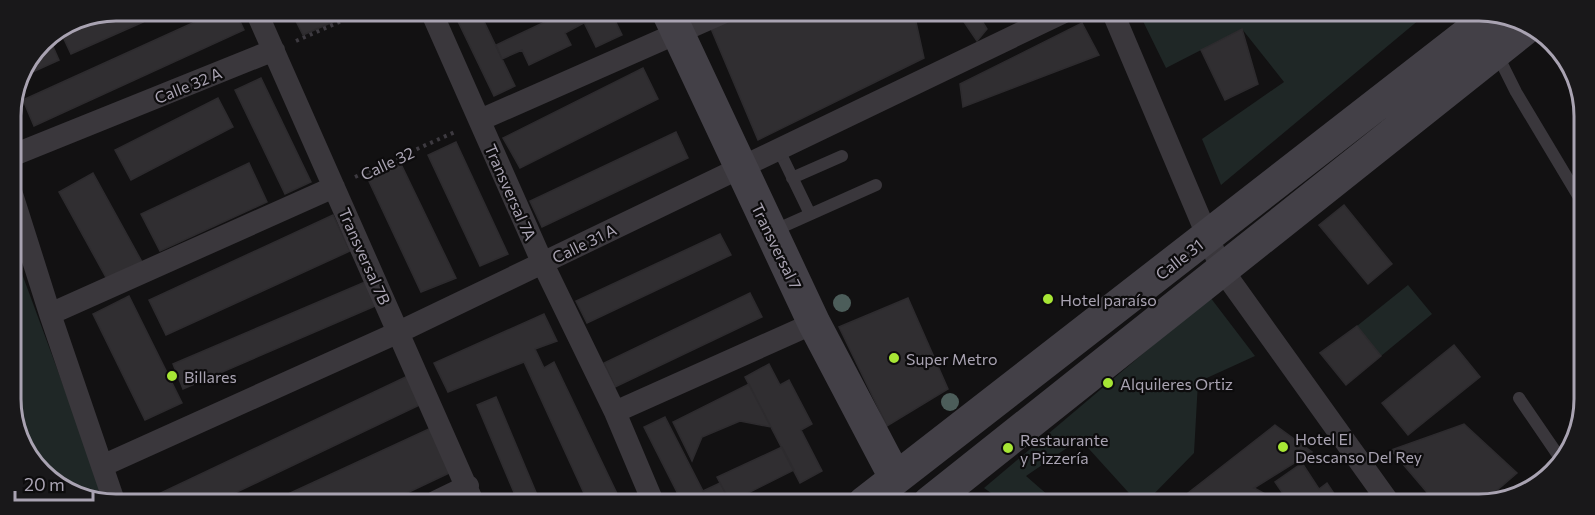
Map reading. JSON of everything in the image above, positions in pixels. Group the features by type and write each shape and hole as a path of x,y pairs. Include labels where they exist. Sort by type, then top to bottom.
{"main road":[{"name":"Calle 31","path":"888,490 1480,21"},
{"name":"Transversal 7","path":"673,23 814,323 888,490"},
{"name":"Calle 31","path":"940,494 1221,268 1522,31"}],"street":[{"name":"Transversal 7B","path":"261,21 471,494"},
{"name":"Transversal 7A","path":"435,21 543,264 615,412 650,494"},
{"name":"Calle 31 A","path":"102,466 399,332 1045,21"},
{"path":"1116,21 1221,268 1383,494"},
{"path":"1487,22 1497,53"},
{"path":"480,120 673,23"},
{"name":"Calle 32 A","path":"21,152 274,50"},
{"path":"50,315 334,187"},
{"path":"21,223 111,494"},
{"path":"615,412 814,323"}],"lane":[{"path":"1497,53 1516,92 1574,189"},
{"path":"778,148 810,214"},
{"path":"792,178 842,156"},
{"path":"770,232 876,185"},
{"path":"1519,398 1557,453"}],"path":[{"path":"274,50 341,21"},
{"name":"Calle 32","path":"334,187 480,120"}],"shaded area":[{"path":"1143,21 1418,21 1221,185 1202,139 1284,82 1242,29 1166,68"},
{"path":"21,271 103,493 79,487 53,471 37,452 26,430 21,399"},
{"path":"1408,285 1432,314 1381,356 1357,326"},
{"path":"1210,297 1255,356 1198,382 1194,453 1154,494 1130,494 1080,439 1026,476 1047,494 992,494 984,488"}],"building":[{"path":"116,21 143,22 71,54 63,37 85,26"},
{"path":"197,21 240,21 244,30 34,126 23,100"},
{"path":"296,21 335,21 303,35"},
{"path":"458,21 484,21 515,86 494,96"},
{"path":"547,21 583,21 584,23 565,33 571,45 529,65 522,50 502,59 496,45"},
{"path":"583,21 615,21 622,35 596,47"},
{"path":"716,21 916,21 924,58 758,140 709,24"},
{"path":"963,21 982,21 987,29 977,41"},
{"path":"1082,23 1099,55 963,107 960,84"},
{"path":"1242,29 1258,84 1225,100 1201,50"},
{"path":"52,45 59,60 32,72"},
{"path":"643,68 658,99 520,168 503,138"},
{"path":"261,78 311,182 285,194 235,90"},
{"path":"218,98 233,127 131,180 115,150"},
{"path":"676,132 688,158 542,227 530,201"},
{"path":"456,142 508,254 480,266 428,155"},
{"path":"400,162 456,278 421,292 366,175"},
{"path":"249,163 267,202 160,251 141,214"},
{"path":"93,173 142,262 108,281 59,192"},
{"path":"1344,205 1392,264 1368,284 1319,225"},
{"path":"333,215 350,251 166,335 149,300"},
{"path":"720,234 731,255 587,323 576,301"},
{"path":"365,282 375,306 183,389 173,364"},
{"path":"750,293 762,317 615,387 604,363"},
{"path":"129,296 182,403 145,420 93,314"},
{"name":"Super Metro","path":"908,298 948,389 887,426 839,327"},
{"path":"544,314 557,341 535,349 544,368 554,362 617,494 584,494 524,362 448,392 434,363"},
{"path":"1357,326 1381,356 1346,385 1320,353"},
{"path":"1454,345 1480,377 1408,435 1382,403"},
{"path":"769,364 780,385 789,380 812,424 801,430 822,471 800,483 745,377"},
{"path":"412,374 426,402 233,494 158,494"},
{"path":"749,384 771,427 740,421 702,437 692,461 673,422"},
{"path":"496,397 537,494 515,494 477,405"},
{"path":"665,417 703,491 720,483 726,494 678,494 644,427"},
{"path":"1464,424 1517,473 1494,493 1428,494 1391,450"},
{"path":"1275,425 1312,452 1254,488 1265,494 1187,494"},
{"path":"431,428 449,473 405,494 288,494"},
{"path":"782,447 794,470 746,494 726,494 717,477"},
{"path":"1302,463 1319,489 1327,483 1334,494 1283,494 1275,482"}],"place":[{"name":"Hotel paraíso","path":"1048,299"},
{"name":"Super Metro","path":"894,358"},
{"name":"Billares","path":"172,376"},
{"name":"Alquileres Ortiz","path":"1108,383"},
{"name":"Hotel El Descanso Del Rey","path":"1283,447"},
{"name":"Restaurante y Pizzería","path":"1008,448"}]}
